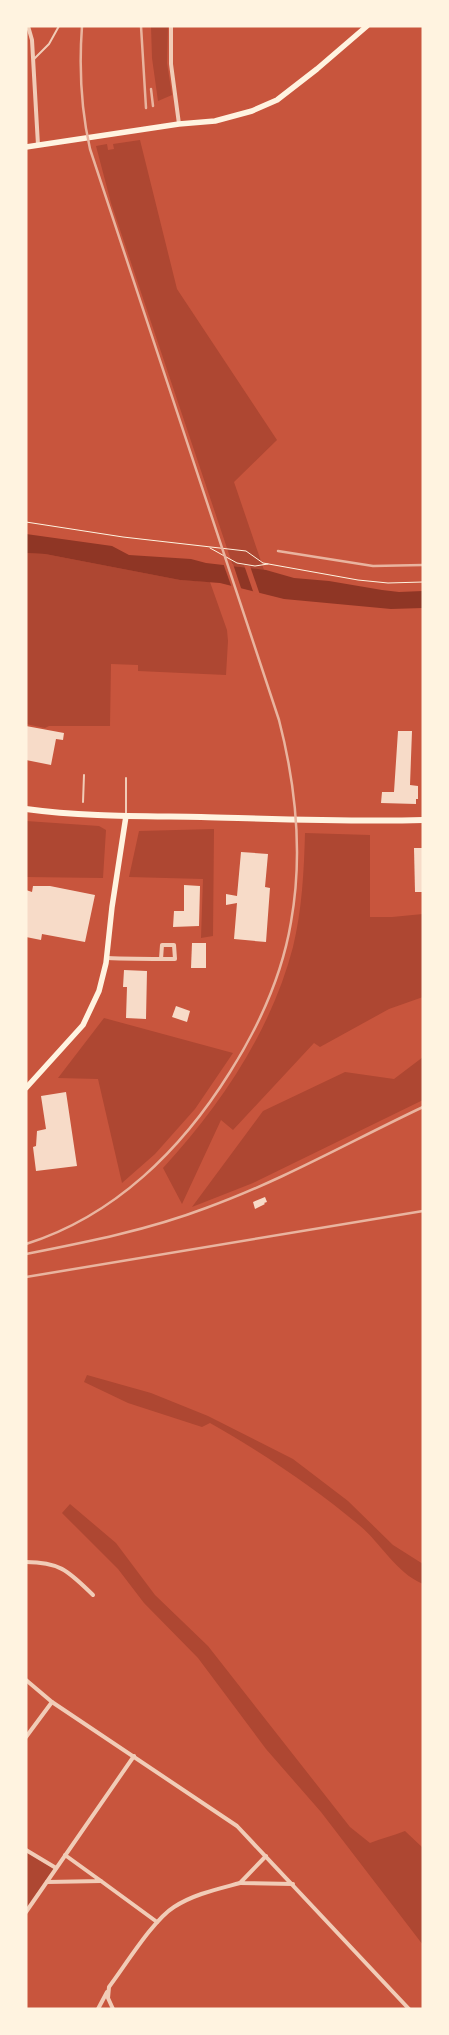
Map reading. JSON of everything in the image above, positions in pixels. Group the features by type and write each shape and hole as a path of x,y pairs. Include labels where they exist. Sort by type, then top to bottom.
{"main road":[{"path":"26,147 236,117 277,100 367,26"},
{"path":"26,809 57,813 126,816 310,821 423,820"},
{"path":"26,1088 83,1024 99,991 107,958 112,907 126,816"}],"street":[{"path":"28,26 31,32 38,145"},
{"path":"171,26 171,64 179,124"},
{"path":"107,958 161,959 174,959 174,945 162,945 161,959"},
{"path":"26,1562 47,1563 62,1568 93,1595"},
{"path":"26,1680 52,1702 237,1826 410,2009"},
{"path":"26,1737 52,1702"},
{"path":"26,1912 134,1756"},
{"path":"26,1850 56,1868"},
{"path":"65,1855 158,1922"},
{"path":"240,1883 266,1856"},
{"path":"47,1882 101,1882"},
{"path":"98,2009 109,1988 158,1922 175,1906 206,1892 240,1883 293,1884"},
{"path":"109,1988 108,1998 113,2009"}],"lane":[{"path":"33,60 50,44 59,26"},
{"path":"83,802 84,775"},
{"path":"126,778 126,816"}],"path":[{"path":"26,522 123,537 246,551 254,555 258,560 269,564 371,582 423,582"},
{"path":"206,546 237,563 255,566 269,564"}],"shaded area":[{"path":"151,26 168,26 167,63 172,95 158,101 152,58"},
{"path":"140,140 177,289 277,440 234,482 264,570 233,566 111,203 96,146 107,144 108,150 114,149 113,144"},
{"path":"26,534 112,546 129,555 191,559 206,563 266,570 294,578 329,581 382,590 399,592 423,591 423,608 391,609 284,599 220,583 180,580 45,554 26,553"},
{"path":"26,553 45,554 180,580 210,582 227,630 226,675 138,671 138,665 111,664 110,726 49,726 45,728 26,724"},
{"path":"26,821 99,826 106,830 103,878 26,877"},
{"path":"214,829 213,936 201,938 203,879 129,877 139,831"},
{"path":"305,833 370,835 370,917 423,914 423,997 389,1009 320,1047 314,1043 233,1130 221,1120 182,1204 163,1168 205,1119 224,1093 242,1065 272,1008 293,947 299,919"},
{"path":"104,1018 233,1053 195,1109 155,1154 122,1183 98,1079 58,1078"},
{"path":"423,1057 423,1100 253,1183 192,1207 263,1111 345,1072 394,1079"},
{"path":"87,1375 151,1393 208,1416 293,1459 348,1501 393,1545 423,1564 423,1584 413,1579 396,1565 367,1532 342,1511 306,1484 248,1446 210,1423 202,1427 128,1403 84,1382"},
{"path":"70,1504 116,1543 155,1595 208,1646 350,1827 370,1843 405,1831 423,1848 423,1945 321,1812 266,1749 198,1658 144,1603 118,1569 62,1513"},
{"path":"26,1852 54,1869 26,1908"}],"pier":[{"path":"223,563 233,564 242,591 232,588"},
{"path":"244,565 250,566 260,595 254,594"}],"building":[{"path":"26,726 64,733 63,740 56,739 51,765 26,760"},
{"path":"398,731 412,731 410,785 418,786 416,804 381,803 382,792 394,792"},
{"path":"414,848 423,848 423,892 415,892"},
{"path":"241,852 268,854 265,887 270,888 266,942 234,939 237,903 226,905 226,894 237,896"},
{"path":"184,885 200,886 199,926 173,927 174,911 184,911"},
{"path":"33,886 50,886 95,895 85,942 42,934 41,940 26,937 26,890 32,892"},
{"path":"192,943 206,943 206,968 191,968"},
{"path":"124,970 147,971 146,1019 126,1018 127,987 123,987"},
{"path":"176,1006 190,1011 187,1022 172,1017"},
{"path":"66,1092 77,1166 36,1171 33,1147 36,1146 37,1131 46,1129 41,1096"},
{"path":"265,1197 267,1202 255,1209 253,1202"}],"railway":[{"path":"26,1244 58,1232 89,1216 117,1198 168,1153 211,1100 241,1055 268,1000 287,942 295,897 297,871 296,821 293,795 290,770 279,720 90,149 82,88 82,26"},
{"path":"141,26 146,108"},
{"path":"151,89 153,106"},
{"path":"278,551 373,566 423,565"},
{"path":"26,1254 140,1229 206,1208 289,1173 423,1107"},
{"path":"26,1277 423,1211"}]}
